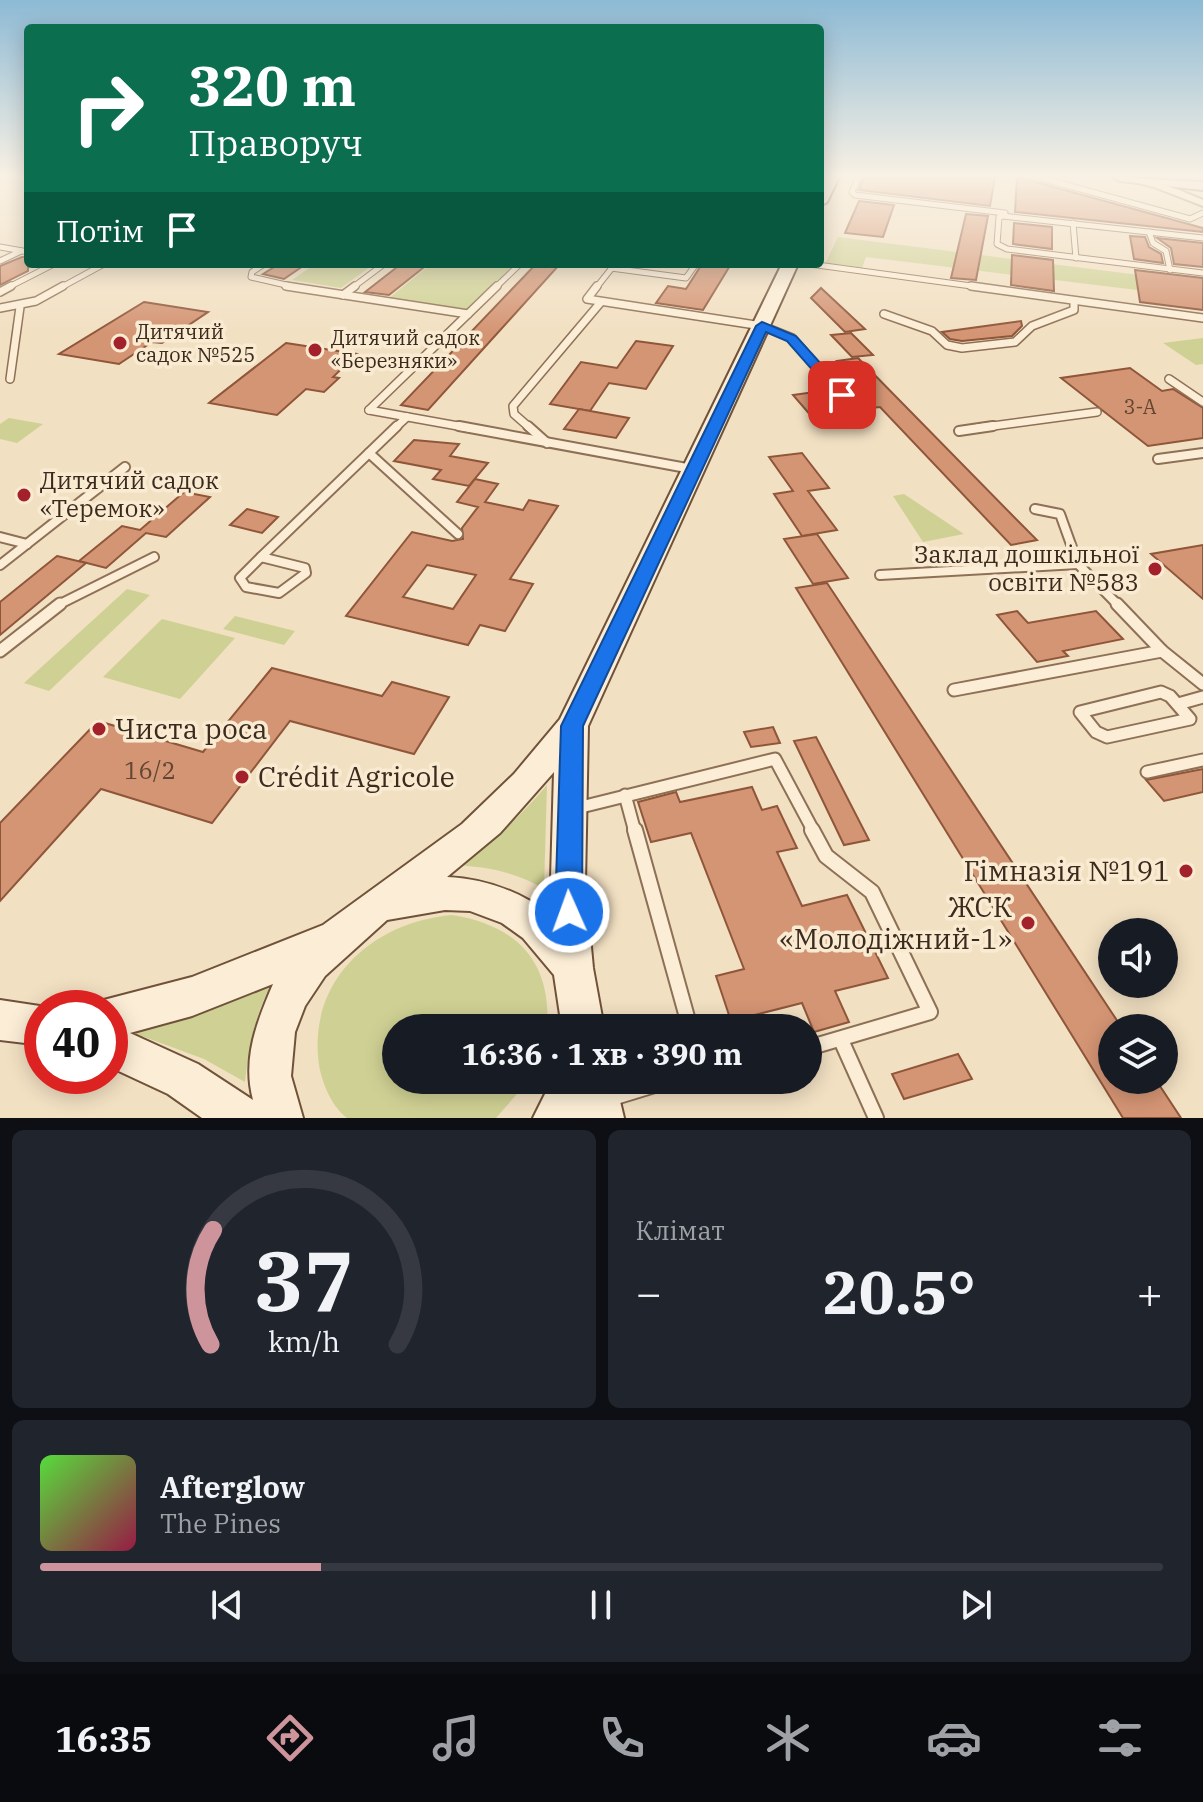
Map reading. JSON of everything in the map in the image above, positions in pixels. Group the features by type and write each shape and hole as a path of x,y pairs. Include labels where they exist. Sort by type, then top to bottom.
{"street":[{"path":"128,1014 248,977 330,940 473,836 528,783 572,726 762,326 784,268"},
{"path":"572,726 567,884 573,968 581,1014"},
{"path":"375,909 415,896 442,893 495,900 529,918 557,945 573,968"},
{"path":"281,1118 270,1078 276,1026 298,979 330,940"},
{"path":"0,1020 24,1022"},
{"path":"128,1053 183,1079 241,1118"},
{"path":"555,1118 592,1095"}],"lane":[{"path":"999,229 997,244 1007,249 1203,273"},
{"path":"1074,229 1076,258"},
{"path":"1125,229 1203,237"},
{"path":"1137,229 1203,237"},
{"path":"1149,232 1153,243 1166,251 1170,270"},
{"path":"0,247 24,252"},
{"path":"0,261 24,252"},
{"path":"824,266 1203,318"},
{"path":"0,289 46,268"},
{"path":"0,308 20,307 96,268"},
{"path":"258,268 250,274 263,282 468,314"},
{"path":"343,295 379,268"},
{"path":"516,268 369,410 694,469"},
{"path":"611,268 586,298 762,326 792,338 859,414"},
{"path":"625,268 686,278 693,268"},
{"path":"547,443 514,414 513,406 601,302"},
{"path":"884,314 932,331 947,345 962,348 1015,342 1032,326 1074,310 1074,302"},
{"path":"10,379 20,307"},
{"path":"1169,379 1203,402"},
{"path":"959,431 1097,412"},
{"path":"260,557 305,568 306,573 291,589 279,594 246,587 240,578 260,557 407,417"},
{"path":"369,453 458,534"},
{"path":"1158,459 1203,453"},
{"path":"0,565 125,467"},
{"path":"1035,509 1060,514 1078,564 1162,651 1203,684"},
{"path":"0,537 27,544"},
{"path":"0,651 51,609 154,557"},
{"path":"880,575 1078,564"},
{"path":"954,690 1162,651"},
{"path":"1157,692 1166,693 1178,704 1190,719 1112,737 1096,732 1080,712 1157,692"},
{"path":"1178,704 1203,697"},
{"path":"569,809 775,759 826,856 866,885 876,899 930,1012 822,1045"},
{"path":"1147,772 1203,760"},
{"path":"625,795 686,1014"},
{"path":"841,1040 876,1118"}],"green space":[{"path":"838,237 1203,283 1203,298 866,257 862,268 825,264"},
{"path":"309,268 368,268 341,288 292,280"},
{"path":"426,268 511,268 470,310 389,298"},
{"path":"1203,338 1203,364 1196,365 1163,343"},
{"path":"9,418 43,424 17,443 0,439 0,424"},
{"path":"904,494 964,534 923,542 893,496"},
{"path":"127,589 150,595 49,691 24,683"},
{"path":"235,616 295,631 284,645 223,629"},
{"path":"162,619 235,638 180,699 103,677"},
{"path":"547,785 544,889 502,871 456,865 505,829"},
{"path":"452,915 495,927 512,937 536,965 543,983 547,1014 382,1014 382,1094 517,1094 496,1118 347,1118 328,1094 319,1065 318,1035 323,1007 335,982 351,961 372,943 423,920"},
{"path":"271,984 254,1032 245,1082 204,1059 128,1031 128,1026"}],"building":[{"path":"847,229 886,229 883,237 845,233"},
{"path":"962,229 986,229 976,280 951,278"},
{"path":"1014,229 1052,229 1052,249 1013,244"},
{"path":"1130,236 1145,237 1149,247 1161,254 1163,263 1134,259"},
{"path":"1157,238 1203,243 1203,267 1174,264 1171,248"},
{"path":"1012,255 1053,260 1054,291 1011,285"},
{"path":"24,257 24,268 28,271 0,285 0,266"},
{"path":"273,268 300,268 284,279 263,274"},
{"path":"396,268 423,268 389,295 365,292"},
{"path":"532,268 556,268 428,410 401,405"},
{"path":"699,268 729,268 703,310 656,303 668,286 686,289"},
{"path":"1135,270 1203,278 1203,310 1140,302"},
{"path":"821,288 865,329 845,332 811,298"},
{"path":"144,302 208,312 162,343 152,342 119,364 59,354"},
{"path":"1021,321 1022,326 1012,336 962,341 950,339 942,332"},
{"path":"851,333 873,355 852,357 831,335"},
{"path":"636,341 673,346 646,389 609,383 590,411 550,404 581,362 617,368"},
{"path":"286,343 357,354 333,377 339,378 324,392 306,389 277,415 209,403"},
{"path":"858,358 1037,540 1011,545 880,407 863,409 844,388 860,385 837,361"},
{"path":"1130,368 1162,391 1173,389 1203,408 1203,438 1148,446 1061,378"},
{"path":"829,390 848,411 812,417 793,395"},
{"path":"579,409 629,418 616,438 564,429"},
{"path":"414,440 459,444 450,456 488,463 469,486 433,479 441,470 394,461"},
{"path":"802,453 829,488 808,491 837,530 802,536 774,494 793,491 769,457"},
{"path":"475,479 498,484 485,502 523,510 529,500 558,506 510,579 533,584 505,631 480,625 468,645 346,616 412,532 452,541 463,539 462,528 478,507 457,502","holes":["427,565 476,575 453,609 403,597"]},
{"path":"184,492 210,497 166,537 146,533 106,568 79,561 122,526 140,530"},
{"path":"247,509 278,517 262,533 230,525"},
{"path":"817,534 848,578 813,584 784,539"},
{"path":"1203,545 1203,599 1151,554"},
{"path":"57,556 86,563 0,635 0,602"},
{"name":"ЖСК «Молодіжний-1»","path":"827,583 1098,992 1098,998 1102,998 1113,1014 1098,1014 1098,1077 796,588"},
{"path":"1017,611 1028,623 1096,611 1123,639 1063,651 1068,656 1037,662 997,615"},
{"path":"272,668 382,696 392,682 449,697 414,754 290,721 212,823 101,789 0,901 0,823 98,721 203,752"},
{"path":"773,727 780,743 751,747 744,732"},
{"path":"816,737 869,840 844,845 794,741"},
{"path":"1203,769 1203,792 1164,801 1146,780"},
{"path":"752,787 762,810 777,806 797,848 777,852 802,906 847,895 888,978 835,991 849,1022 822,1030 822,1014 807,1014 802,1003 759,1014 729,1014 716,976 744,969 691,833 651,842 638,802 676,792 680,802"},
{"path":"958,1054 972,1079 904,1099 892,1074"},
{"name":"ЖСК «Молодіжний-1»","path":"1108,1094 1165,1094 1181,1118 1123,1118"}],"place":[{"name":"Дитячий садок №525","path":"120,343"},
{"name":"Дитячий садок «Березняки»","path":"315,350"},
{"name":"Дитячий садок «Теремок»","path":"24,495"},
{"name":"Заклад дошкільної освіти №583","path":"1155,569"},
{"name":"Чиста роса","path":"99,729"},
{"name":"Crédit Agricole","path":"242,777"},
{"name":"Гімназія №191","path":"1186,871"},
{"name":"ЖСК «Молодіжний-1»","path":"1028,923"}],"route":[{"path":"569,912 567,884 572,726 762,326 792,338 842,395"}]}
